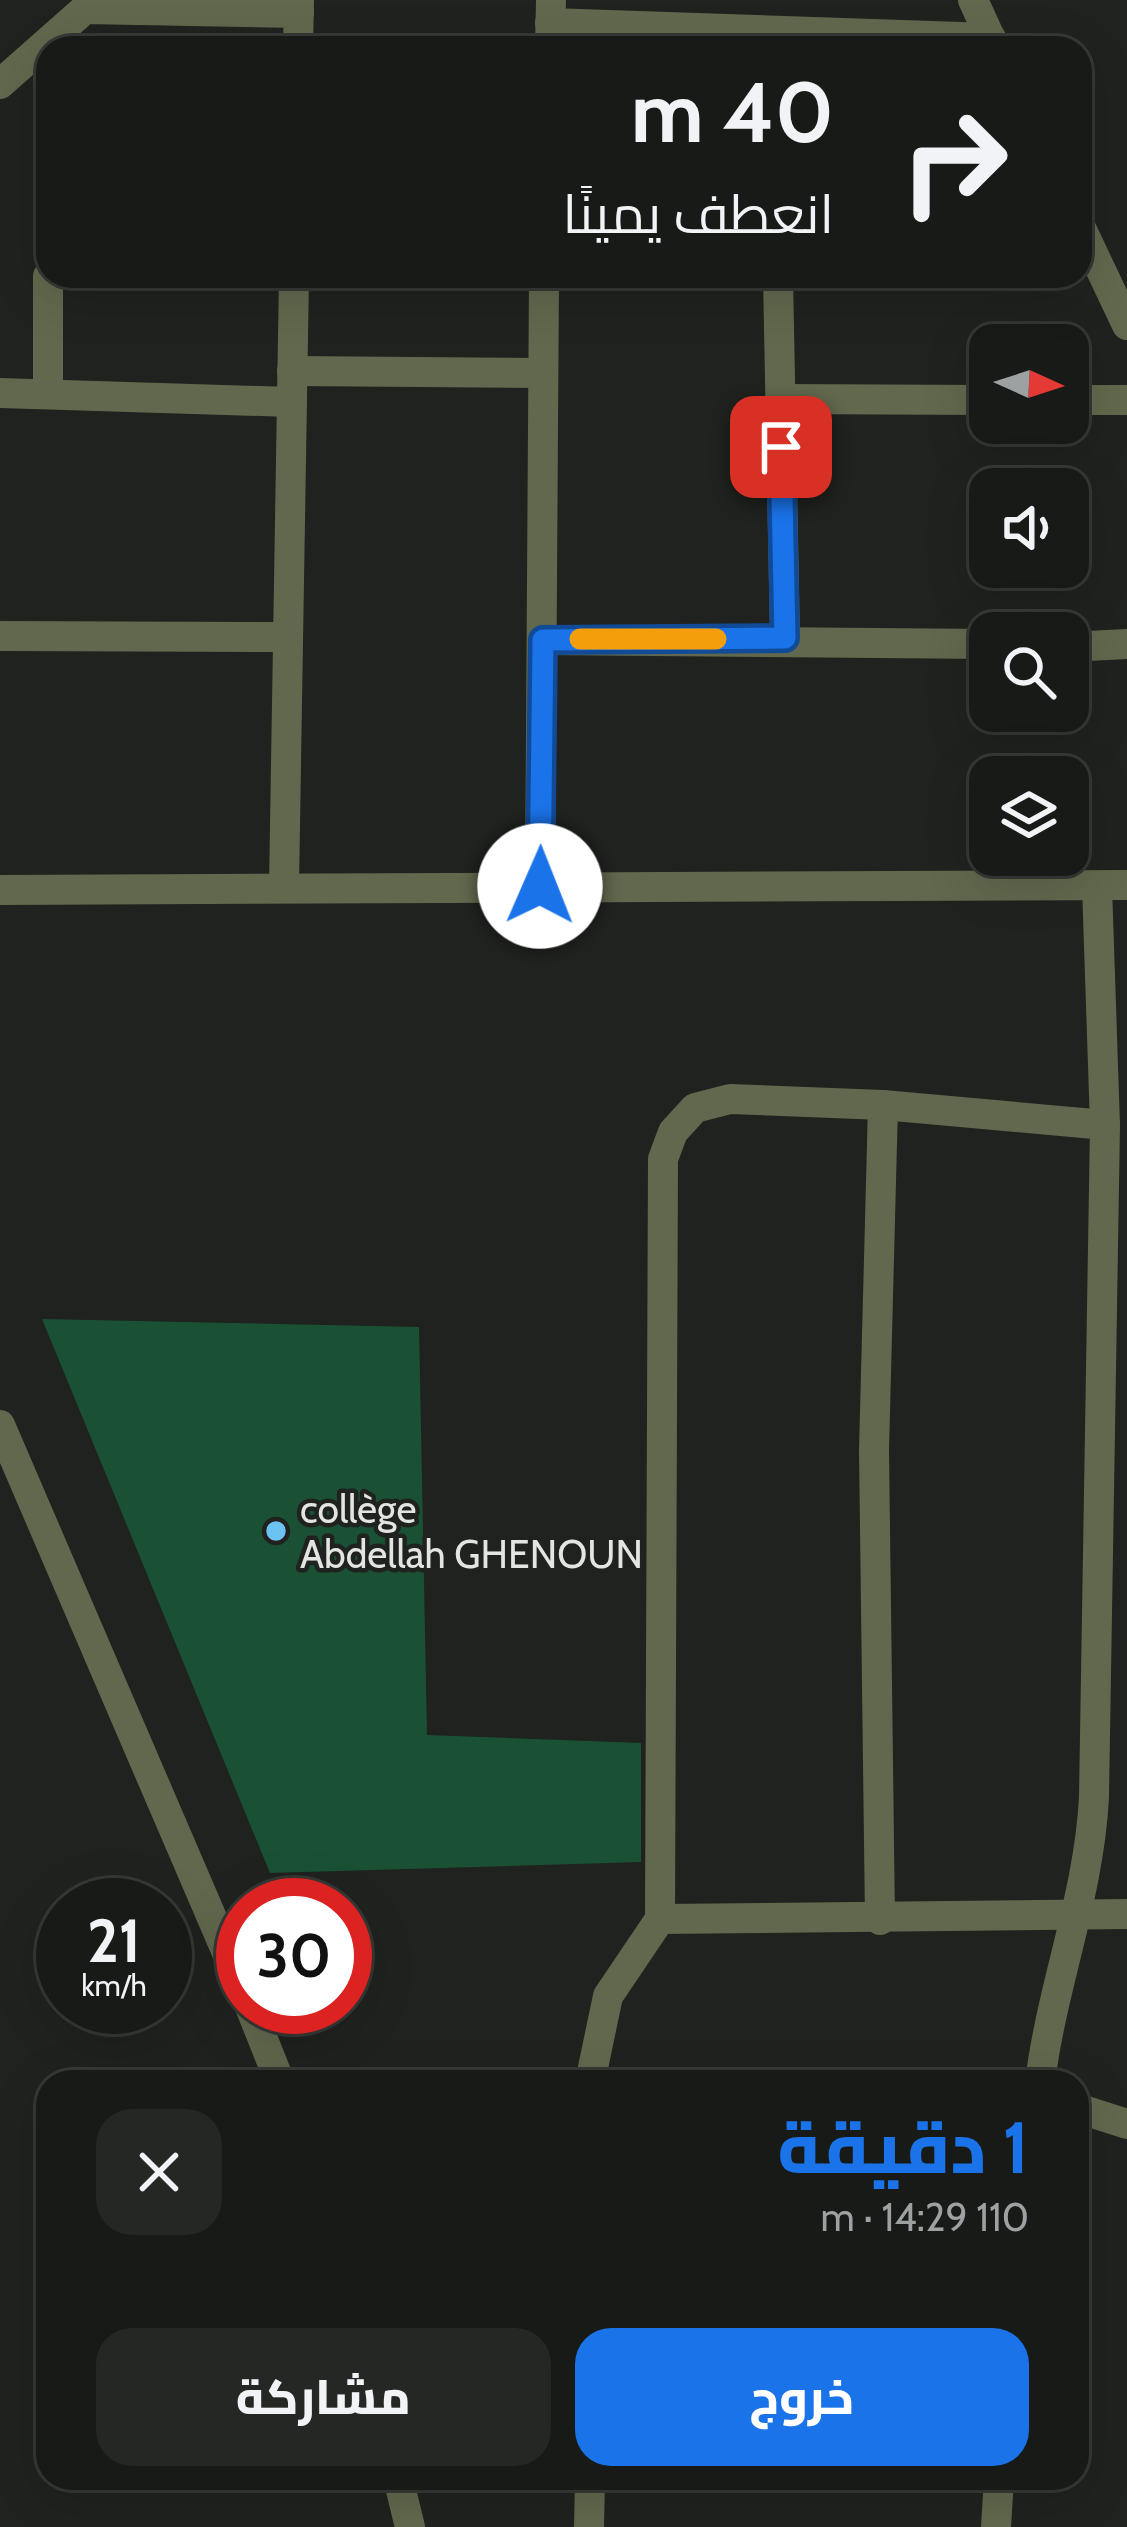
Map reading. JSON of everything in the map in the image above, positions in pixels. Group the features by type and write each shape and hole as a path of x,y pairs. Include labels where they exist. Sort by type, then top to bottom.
{"street":[{"path":"973,0 990,36"},
{"path":"56,36 83,4 299,7"},
{"path":"550,24 731,36"},
{"path":"0,84 36,55"},
{"path":"1092,251 1127,325"},
{"path":"48,288 48,392"},
{"path":"284,886 294,288"},
{"path":"540,886 544,288"},
{"path":"778,288 785,638"},
{"path":"0,392 292,386 542,373"},
{"path":"780,399 969,400"},
{"path":"1089,400 1127,400"},
{"path":"0,636 287,637"},
{"path":"543,640 785,638 969,643"},
{"path":"1089,645 1127,644"},
{"path":"0,890 1112,886 1105,1125 1115,1167 1096,1434 1091,1849 1079,1916 1054,1996 1042,2070"},
{"path":"593,2070 608,1996 660,1919 663,1159 673,1132 707,1101 883,1105 1105,1125"},
{"path":"880,1920 874,1450 883,1105"},
{"path":"1096,1434 1127,1418"},
{"path":"0,1425 216,1927"},
{"path":"1096,1694 1127,1676"},
{"path":"660,1919 1127,1914"},
{"path":"261,2034 275,2070"},
{"path":"1089,2112 1127,2124"},
{"path":"401,2490 410,2527"},
{"path":"589,2527 590,2490"},
{"path":"996,2527 998,2490"}],"building":[{"name":"collège Abdellah GHENOUN","path":"42,1319 419,1327 427,1735 641,1743 641,1862 270,1873"}],"slow traffic":[{"path":"580,639 716,639"}],"place":[{"name":"collège Abdellah GHENOUN","path":"276,1531"}],"route":[{"path":"540,886 543,640 785,638 781,447"}]}
